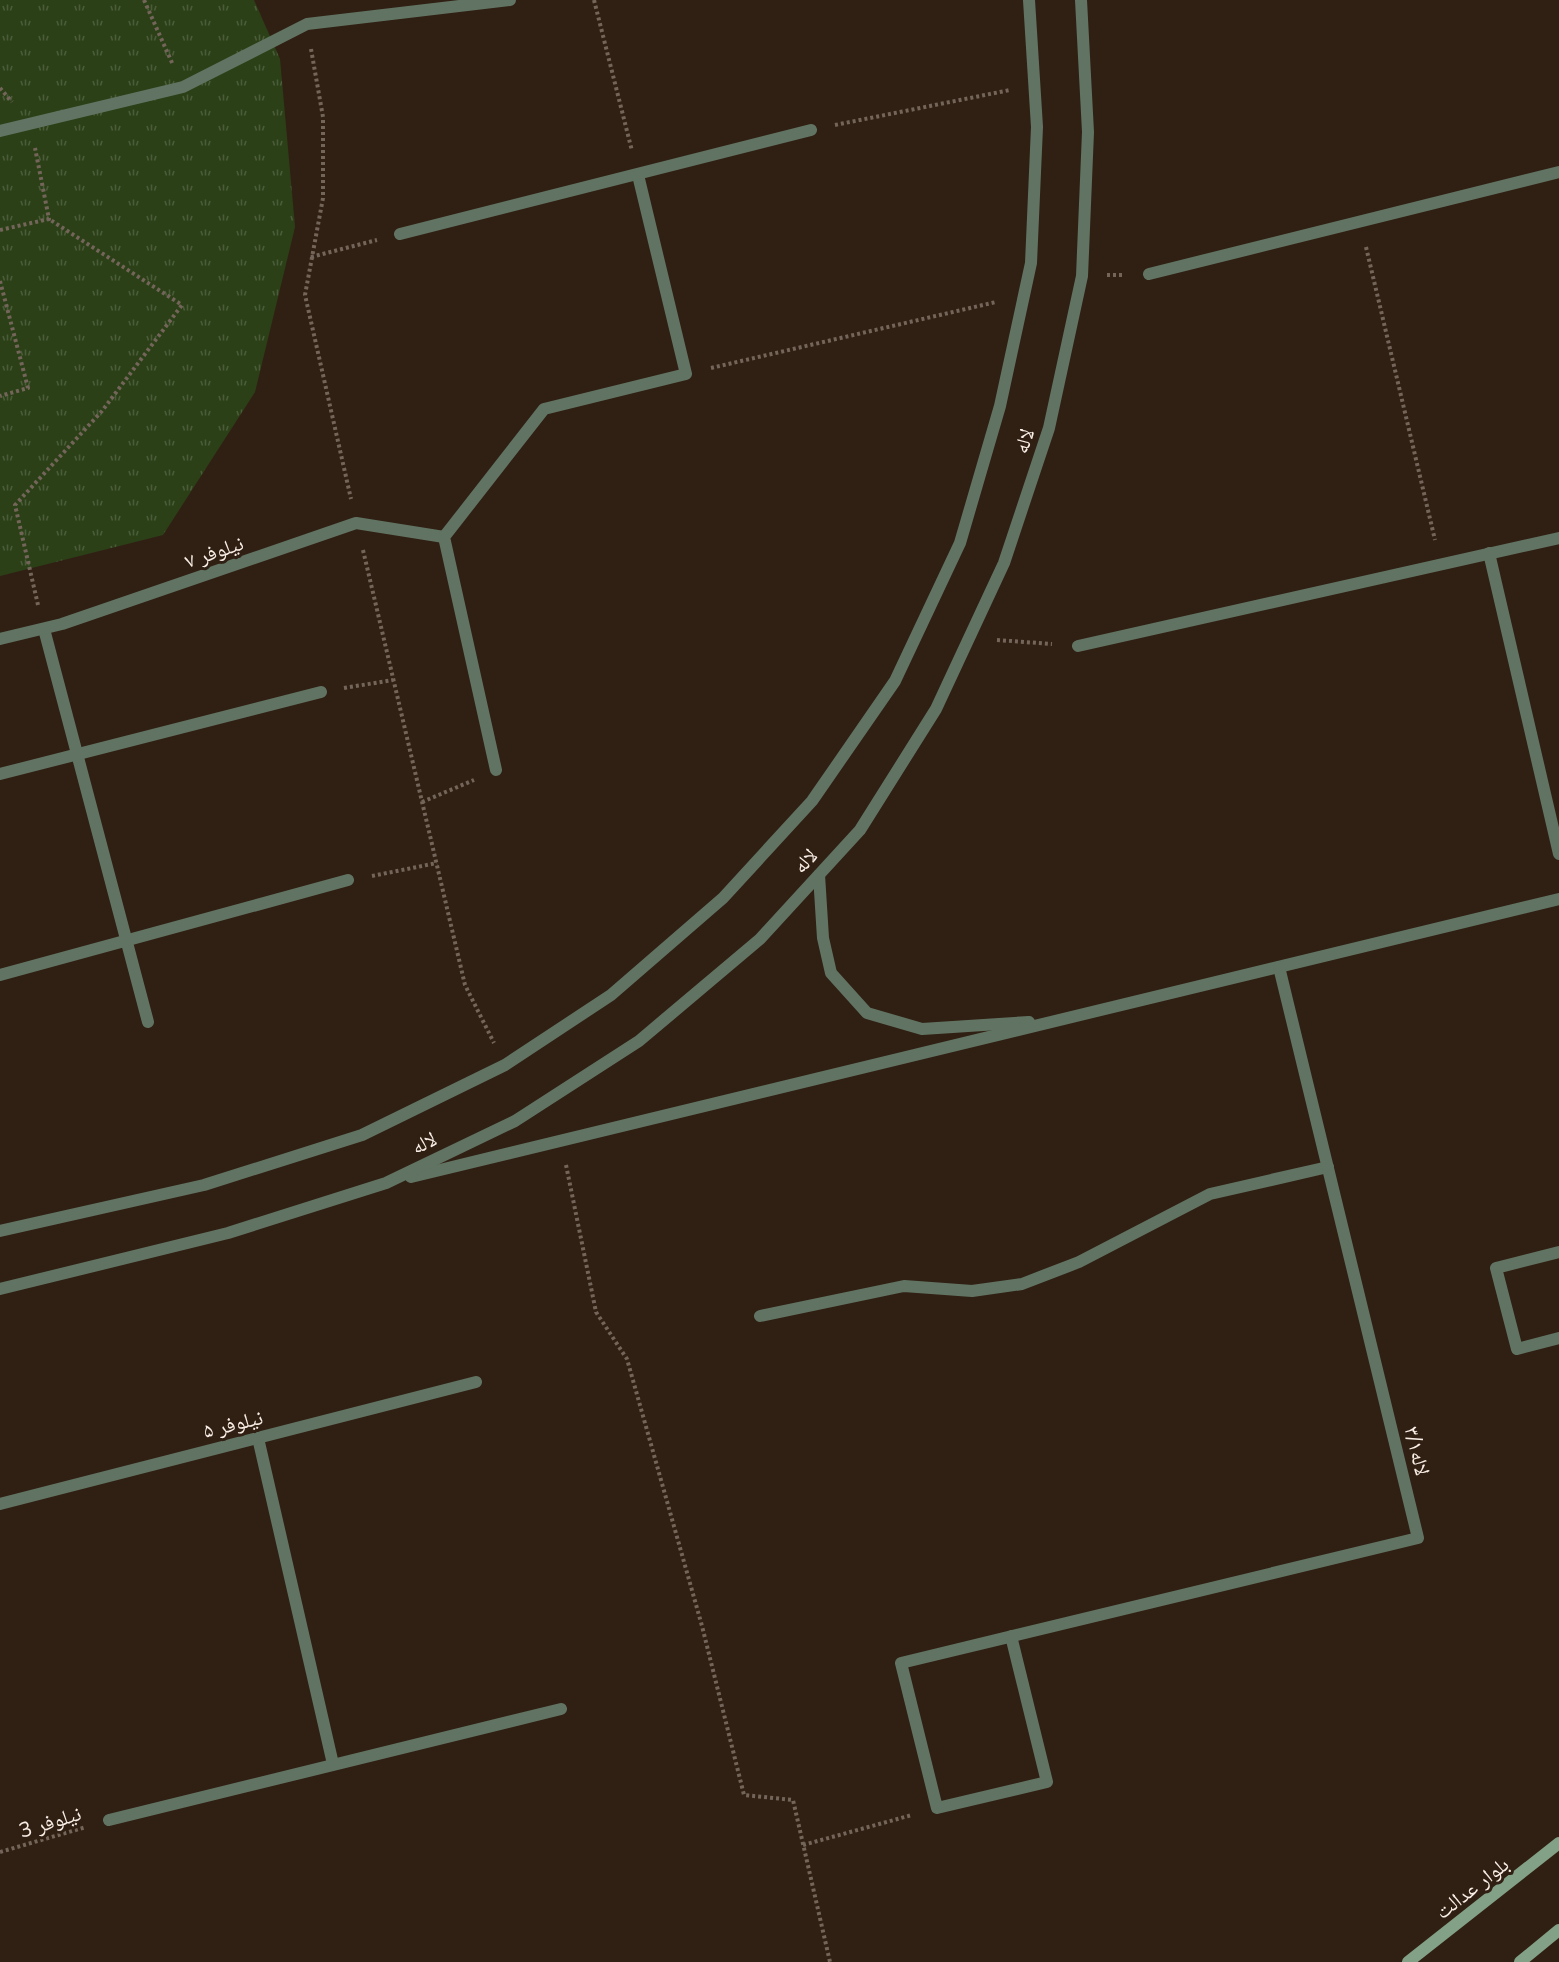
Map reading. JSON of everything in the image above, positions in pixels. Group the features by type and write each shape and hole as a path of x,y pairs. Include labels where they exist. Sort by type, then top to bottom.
{"main road":[{"name":"بلوار عدالت","path":"1408,1962 1559,1843"},
{"path":"1520,1962 1559,1930"}],"street":[{"path":"0,131 183,87 307,24 510,0"},
{"name":"لاله","path":"0,1231 204,1185 362,1135 506,1065 611,995 723,898 812,801 895,681 960,543 1000,406 1024,296 1031,251 1037,127 1029,0"},
{"name":"لاله","path":"0,1289 228,1233 386,1183 515,1121 639,1041 760,939 867,820 936,709 1004,563 1049,428 1082,276 1088,132 1081,0"},
{"path":"400,234 811,130"},
{"path":"1149,274 1559,172"},
{"path":"496,770 444,537 544,409 686,374 638,175"},
{"name":"نیلوفر ۷","path":"0,639 44,629 356,523 444,537"},
{"path":"1078,646 1559,538"},
{"path":"1489,554 1559,854"},
{"path":"44,629 148,1022"},
{"path":"0,774 321,692"},
{"path":"819,875 823,938 831,973 867,1013 922,1029 1063,1019"},
{"path":"0,975 348,880"},
{"path":"386,1183 1559,899"},
{"name":"لاله۳/۱","path":"1011,1636 1418,1538 1279,967"},
{"path":"760,1316 904,1286 972,1291 1022,1284 1079,1262 1210,1194 1328,1167"},
{"path":"1559,1252 1496,1268 1517,1349 1559,1338"},
{"name":"نیلوفر ۵","path":"0,1504 476,1382"},
{"path":"258,1438 333,1764"},
{"path":"1011,1636 1047,1782 937,1808 901,1663 1011,1636"},
{"path":"109,1820 561,1708"}],"path":[{"path":"144,0 183,87"},
{"path":"594,0 638,175"},
{"path":"811,130 1035,85"},
{"path":"0,88 30,125 49,219"},
{"path":"0,230 49,219 182,305 102,411 15,505 44,629"},
{"path":"1360,221 1441,564"},
{"path":"311,258 400,234"},
{"path":"1082,276 1149,274"},
{"path":"0,281 28,388 0,396"},
{"path":"686,374 1024,296"},
{"path":"969,638 1078,646"},
{"path":"321,692 393,680"},
{"path":"422,802 496,770"},
{"path":"348,880 436,863"},
{"path":"561,1140 596,1312 627,1359 702,1626 744,1795 793,1800 830,1962"},
{"path":"803,1845 937,1808"},
{"name":"نیلوفر 3","path":"0,1852 109,1820"}],"green space":[{"path":"0,0 254,0 280,59 295,227 255,392 163,535 0,576"}]}
